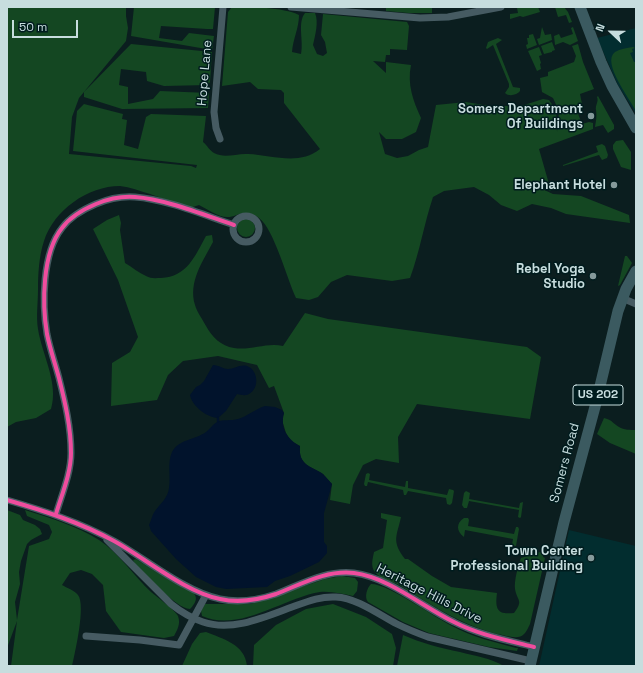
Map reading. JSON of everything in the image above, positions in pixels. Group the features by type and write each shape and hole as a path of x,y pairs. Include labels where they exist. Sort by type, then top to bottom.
{"main road":[{"path":"580,7 609,80 636,128"},
{"name":"Somers Road","path":"531,663 564,522 585,445 618,311 622,298 636,271"}],"street":[{"name":"Hope Lane","path":"220,139 216,128 214,112 223,7"},
{"path":"292,7 420,18 448,16 501,7"},
{"path":"56,514 69,471 71,454 70,435 64,396 47,334 45,296 49,257 54,241 62,228 74,216 88,207 109,200 134,196 164,202 234,225"},
{"path":"622,298 636,304"},
{"name":"Heritage Hills Drive","path":"7,500 56,514 94,530 178,581 206,595 219,599 246,601 276,594 317,577 343,572 354,573 366,575 389,585 453,622 470,630 505,641 534,647"},
{"name":"Heritage Hills Drive","path":"94,530 120,552 171,604 204,623 216,625 231,624 262,618 317,598 338,597 360,604 412,631 428,637 531,663"},
{"path":"86,636 140,640 179,645 206,595"}],"shaded area":[{"path":"636,28 636,114 618,85 597,38"},
{"path":"213,365 228,369 247,366 254,371 256,379 255,388 253,391 246,395 237,394 226,411 218,418 209,416 200,410 191,399 190,395 196,387 204,381"},
{"path":"265,406 275,407 282,410 284,413 284,428 291,440 300,446 303,461 310,467 323,474 332,484 324,513 324,542 327,546 327,553 319,562 290,576 275,581 267,587 226,589 216,587 196,577 176,559 151,531 149,525 154,513 168,492 170,461 172,452 175,448 183,442 202,435 217,422 238,419"},
{"path":"569,530 636,546 636,666 539,666"}],"green space":[{"path":"7,7 126,7 128,28 126,41 79,98 72,117 69,154 191,166 196,168 197,165 73,151 77,111 84,104 123,114 122,119 127,120 124,145 138,149 146,117 151,114 206,116 203,142 213,152 222,156 248,154 294,158 312,154 320,149 284,103 284,93 281,90 258,89 250,82 222,86 228,12 232,7 276,9 299,15 292,52 301,54 301,22 305,13 315,13 317,25 313,45 317,54 323,56 327,53 325,42 321,35 323,14 407,22 409,26 407,50 390,49 390,55 386,55 385,62 373,61 386,73 386,62 411,65 410,86 421,118 416,132 402,139 386,139 379,132 385,154 397,158 408,156 428,147 436,105 466,102 490,106 521,106 543,99 549,100 556,110 557,132 559,111 553,98 542,92 540,78 548,76 548,72 574,62 576,56 572,46 578,44 583,62 594,89 580,94 582,104 580,110 577,111 582,124 589,122 593,123 593,129 539,149 551,191 527,182 553,194 581,196 629,215 630,223 566,214 551,208 532,204 517,211 501,205 489,195 474,187 444,191 433,197 417,258 410,278 392,281 347,275 331,282 318,297 309,300 296,298 270,232 265,224 256,216 243,213 230,217 224,217 199,205 190,208 131,188 120,186 96,190 74,202 56,219 44,241 41,253 38,278 37,324 53,389 51,409 36,418 16,422 7,427"},
{"path":"134,7 215,7 213,29 161,26 159,38 182,41 189,33 214,36 212,50 131,36"},
{"path":"386,7 432,7 432,13 386,11"},
{"path":"538,7 540,12 510,19 510,14 518,13 517,8"},
{"path":"555,7 564,7 572,22 569,23 566,15 558,17"},
{"path":"542,27 545,35 551,34 552,40 539,45 537,39 540,38"},
{"path":"573,27 578,41 570,45 563,42 555,45 554,36 559,34 561,38 573,34 571,28"},
{"path":"533,34 537,45 527,49 527,38 529,38 529,35"},
{"path":"498,38 502,40 496,44 513,87 520,88 520,91 515,94 509,95 505,93 509,87 509,84 493,45 487,49 486,48 488,42"},
{"path":"552,42 555,50 544,54 541,46"},
{"path":"131,44 212,52 210,82 208,85 164,86 147,81 146,72 121,69 119,85 128,87 128,104 153,99 160,91 209,93 208,108 122,109 84,97 84,92"},
{"path":"539,47 542,55 539,56 541,69 537,71 528,51"},
{"path":"635,48 632,49 633,52 630,53 634,62 636,62 636,111 618,81 612,64 612,57 615,52 621,49"},
{"path":"598,96 614,125 614,129 608,133 603,125 595,127"},
{"path":"623,140 631,152 631,170 621,167 613,149 613,145 616,141"},
{"path":"602,144 605,146 608,155 607,158 602,160 599,155 563,166 598,152 596,146"},
{"path":"119,215 125,263 150,278 170,277 184,270 194,258 206,236 212,235 213,242 201,264 195,280 193,296 197,310 208,330 217,340 229,347 240,349 271,345 283,346 305,313 328,319 527,347 541,357 530,419 417,404 398,437 399,463 376,459 363,465 353,485 350,504 330,500 332,484 323,474 303,462 300,453 300,446 291,441 286,433 282,420 284,413 274,386 269,388 257,365 218,356 183,361 168,375 157,400 111,406 112,363 130,352 138,337 118,280 93,229 107,220"},
{"path":"246,219 252,222 255,228 252,234 246,237 240,234 237,228 240,222"},
{"path":"625,256 627,256 632,263 618,286"},
{"path":"604,418 621,428 636,430 636,454 610,443 597,434"},
{"path":"366,474 370,474 369,480 405,487 406,481 408,481 408,488 447,495 449,489 453,490 452,503 450,505 447,504 446,498 408,491 406,495 404,495 403,490 368,482 367,486 365,486"},
{"path":"466,491 470,493 469,499 519,508 520,503 523,502 521,517 518,517 519,510 469,501 467,508 464,508 462,505 464,493"},
{"path":"7,510 20,515 23,520 35,525 40,529 42,534 27,544 21,561 19,572 20,584 15,602 17,620 29,546 49,539 52,532 49,525 27,516 25,510 73,526 106,545 151,592 176,613 179,619 179,624 174,636 164,638 121,632 106,611 103,585 92,574 81,570 70,573 62,585 78,595 81,608 79,629 72,666 11,666 17,621 7,648"},
{"path":"381,513 401,517 396,538 398,548 405,559 408,559 451,587 497,593 496,603 498,610 504,613 514,613 519,605 515,586 516,574 521,558 543,551 543,557 545,558 530,624 526,632 520,636 510,637 484,630 458,620 399,585 377,574 373,570 372,565 374,552 383,548 387,520 381,518"},
{"path":"464,518 468,518 469,520 468,526 514,534 516,527 518,527 519,529 516,546 512,545 513,539 465,530 464,537 458,530 458,525"},
{"path":"136,559 172,582 191,591 195,595 196,599 191,608 184,607 169,597 135,564 133,560"},
{"path":"342,576 355,578 358,582 357,591 353,596 333,592 320,592 306,595 261,613 246,617 231,620 216,620 202,616 201,611 205,604 251,604 325,579"},
{"path":"371,584 389,589 460,630 483,639 518,648 517,651 489,647 429,633 403,622 368,602 366,593"},
{"path":"333,604 366,617 392,634 396,648 393,666 253,666 254,645 276,625 306,609"},
{"path":"206,632 226,640 238,647 242,652 247,666 182,666 192,644 200,633"},
{"path":"403,635 431,645 488,659 504,666 397,666"}],"cycle path":[{"path":"56,514 68,476 71,453 69,424 59,378 48,340 45,322 45,279 47,265 55,239 65,224 82,211 105,201 125,197 147,198 159,201 234,225"},
{"path":"7,500 88,528 126,548 179,582 207,595 220,599 241,601 262,598 323,576 354,573 380,580 464,627 493,637 534,647"}],"place":[{"name":"Somers Department Of Buildings","path":"591,116"},
{"name":"Elephant Hotel","path":"614,185"},
{"name":"Rebel Yoga Studio","path":"593,276"},
{"name":"Town Center Professional Building","path":"591,558"}]}
